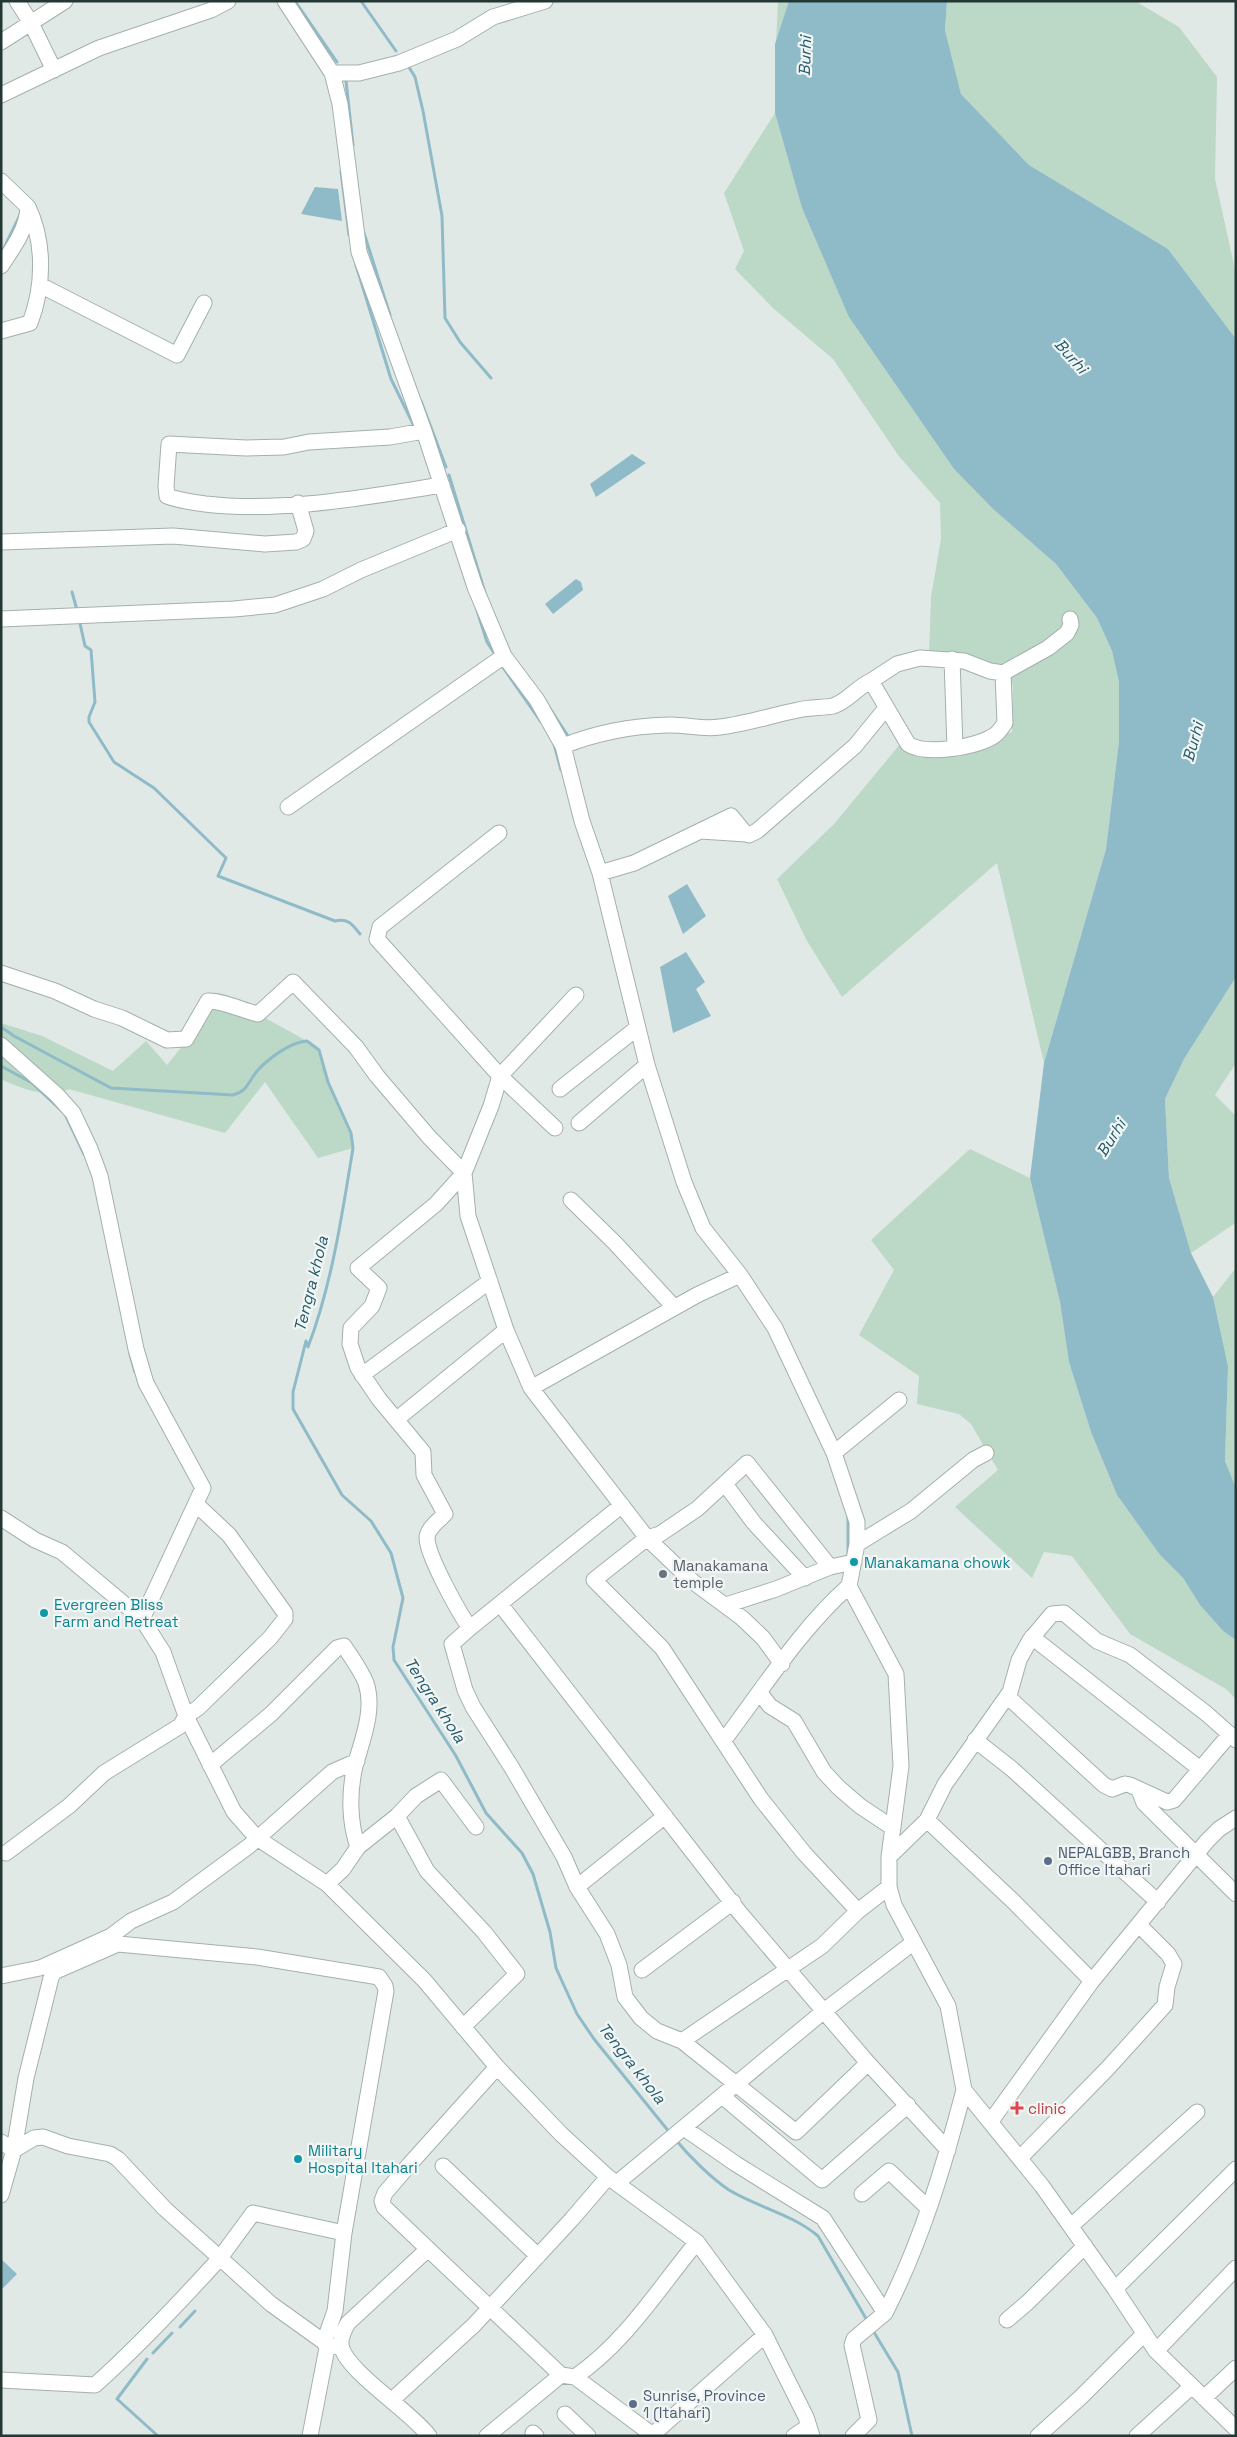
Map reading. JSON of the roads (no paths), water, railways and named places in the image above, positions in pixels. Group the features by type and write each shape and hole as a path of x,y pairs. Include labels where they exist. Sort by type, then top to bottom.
{"street":[{"path":"17,1 31,23 54,70"},
{"path":"1,42 65,1"},
{"path":"1,95 121,39 212,10 228,1"},
{"path":"285,1 332,73 340,104 359,252 424,431 500,658 537,700 563,746 582,821 600,874 647,1065 684,1182 703,1228 740,1275 775,1328 834,1453 857,1522 854,1562 849,1586 836,1598 782,1664 724,1740"},
{"path":"332,73 359,74 399,63 457,39 493,17 544,1"},
{"path":"1,181 28,207 36,223 40,243 40,285 30,323 1,331"},
{"path":"1,266 23,230 28,218 28,207"},
{"path":"40,285 177,355 204,303"},
{"path":"424,431 390,437 309,442 284,447 246,448 169,444 166,486 168,496 177,500 218,505 265,507 442,485"},
{"path":"1,542 173,536 265,544 296,542 303,539 306,531 298,503"},
{"path":"1,619 234,609 291,602 324,589 361,570 458,530"},
{"path":"563,746 599,733 668,724 688,728 718,728 749,723 802,709 833,706 859,686 871,681 897,664 920,658 952,659 975,664 990,671 1004,672 1048,648 1067,633 1071,625 1070,619"},
{"path":"288,807 500,658"},
{"path":"952,659 955,748"},
{"path":"871,681 908,744 913,748 936,751 955,748 995,735 1005,723 1004,672"},
{"path":"600,874 634,863 702,832 731,816 746,834 749,835 757,831 855,746 886,708"},
{"path":"499,833 380,927 377,932 377,939 382,947 500,1076 555,1128"},
{"path":"1,973 56,991 94,1009 122,1018 167,1040 186,1039 208,1001 217,1000 236,1009 258,1014 293,982 356,1047 377,1076 429,1137 464,1173 468,1216 506,1330 530,1388 647,1538 692,1581 726,1605 763,1638 782,1664"},
{"path":"470,1628 460,1613 429,1549 427,1536 433,1525 445,1514 424,1475 423,1452 379,1399 362,1375 350,1344 351,1328 372,1306 379,1288 358,1268 436,1204 464,1173 491,1106 500,1076 576,995"},
{"path":"560,1089 637,1028"},
{"path":"1,1045 57,1095 73,1113 90,1149 100,1176 111,1221 136,1349 146,1383 203,1488 142,1619"},
{"path":"579,1122 647,1065"},
{"path":"570,1200 615,1243 674,1307"},
{"path":"530,1388 674,1307 740,1275"},
{"path":"362,1375 490,1281"},
{"path":"397,1419 506,1330"},
{"path":"834,1453 900,1400"},
{"path":"856,1544 911,1511 973,1460 986,1453"},
{"path":"830,1568 746,1463 726,1484 686,1518 660,1534 647,1538 594,1580 662,1648 761,1799 804,1853 858,1911"},
{"path":"726,1484 754,1523 805,1578"},
{"path":"6,1853 69,1806 104,1773 180,1726 186,1716 198,1708 270,1638 285,1619 285,1613 229,1535 196,1504"},
{"path":"622,1505 452,1644 465,1690 564,1857 577,1887 607,1934 619,1965 625,1997 641,2018 657,2031 682,2041 796,2132 868,2063"},
{"path":"1,1518 35,1540 62,1552 142,1619 163,1652 186,1716 234,1812 258,1838 327,1884 424,1980 497,2067 561,2134 612,2180 696,2242 765,2335 810,2431 794,2436"},
{"path":"726,1605 830,1568 854,1562"},
{"path":"849,1586 896,1674 901,1766 890,1857 889,1887 894,1905 948,2006 964,2090 948,2150 895,2293 882,2315 854,2338 852,2351 868,2420 852,2436"},
{"path":"500,1604 788,1970 868,2063 948,2150"},
{"path":"890,1857 928,1820 945,1784 974,1740 1007,1696 1019,1660 1032,1638 1052,1614 1064,1613 1097,1642 1130,1655 1233,1737 1200,1769 1174,1800 1168,1802 1124,1784 1112,1789 1104,1785 1007,1696"},
{"path":"1032,1638 1200,1769"},
{"path":"210,1765 271,1714 338,1648 344,1646 366,1682 368,1695 367,1720 357,1761 351,1800 352,1832 358,1847"},
{"path":"760,1692 770,1706 794,1721 824,1772 839,1788 860,1806 893,1828"},
{"path":"974,1740 1012,1769 1158,1902"},
{"path":"1,1976 40,1968 110,1936 132,1921 173,1902 258,1838 332,1772 357,1761"},
{"path":"327,1884 343,1869 358,1847 397,1816 416,1796 436,1781 441,1780 476,1827"},
{"path":"1139,1790 1144,1803 1236,1894"},
{"path":"397,1816 427,1871 484,1932 517,1974 463,2026"},
{"path":"577,1887 665,1816"},
{"path":"992,2121 1092,1981 1197,1854 1220,1829 1236,1818"},
{"path":"928,1820 1014,1902 1092,1981"},
{"path":"682,2041 822,1946 858,1911 889,1887"},
{"path":"642,1970 733,1902"},
{"path":"1020,2158 1108,2068 1165,2006 1167,1987 1174,1964 1168,1954 1138,1925"},
{"path":"392,2400 491,2307 612,2180 655,2152 824,2011 914,1942"},
{"path":"1,2195 8,2146 49,1984 54,1972 118,1944 257,1957 374,1975 382,1981 386,1992 344,2233 331,2345 310,2436"},
{"path":"497,2067 385,2193 382,2201 384,2208 568,2376 653,2435 765,2335"},
{"path":"964,2090 992,2121 1071,2226 1156,2350 1236,2428"},
{"path":"722,2096 822,2180 908,2105"},
{"path":"1071,2226 1197,2112"},
{"path":"684,2128 736,2164 823,2218 882,2315"},
{"path":"8,2146 43,2137 68,2146 110,2154 118,2159 165,2209 271,2304 347,2357 372,2385 392,2400 429,2436"},
{"path":"443,2166 538,2256"},
{"path":"1116,2289 1236,2169"},
{"path":"862,2194 889,2170 928,2208"},
{"path":"1,2380 95,2385 169,2315 220,2258 253,2213 344,2233"},
{"path":"486,2436 568,2376 608,2352 633,2324 696,2242"},
{"path":"1007,2320 1085,2246"},
{"path":"331,2345 342,2334 348,2323 428,2249"},
{"path":"1156,2350 1236,2268"},
{"path":"1038,2436 1144,2334"},
{"path":"1204,2398 1236,2368"},
{"path":"1137,2436 1192,2387"},
{"path":"565,2414 588,2436"}],"water":[{"name":"Burhi","path":"789,1 947,1 945,30 961,94 1029,165 1168,249 1236,339 1236,977 1184,1059 1165,1099 1169,1178 1191,1253 1213,1297 1228,1366 1225,1461 1236,1488 1236,1640 1223,1631 1200,1605 1183,1578 1160,1555 1117,1495 1091,1432 1069,1362 1060,1302 1030,1178 1044,1063 1106,849 1119,741 1119,682 1112,651 1097,618 1056,564 992,508 954,469 849,317 802,208 775,113 775,44"},
{"path":"315,187 338,189 342,221 301,214"},
{"path":"632,454 646,463 596,497 590,484"},
{"path":"576,579 581,582 583,590 553,614 545,604"},
{"path":"687,884 706,916 683,934 668,896"},
{"path":"686,952 705,982 696,989 711,1016 673,1033 660,967"},
{"path":"1,2259 17,2274 1,2290"}],"waterway":[{"path":"295,1 337,62"},
{"path":"361,1 396,51"},
{"path":"407,64 415,77 423,111 442,216 445,318 460,342 491,378"},
{"path":"346,81 353,145"},
{"path":"341,171 349,235"},
{"path":"3,250 20,215"},
{"path":"364,233 390,315"},
{"path":"356,265 391,379 415,428"},
{"path":"421,401 446,467"},
{"path":"449,475 487,599"},
{"path":"72,592 77,610"},
{"path":"475,604 487,642 496,656"},
{"path":"79,619 85,646 91,650 95,702 89,722 114,762 154,788 226,858 218,876 335,921 347,921 360,934"},
{"path":"500,663 541,722"},
{"path":"545,701 568,736"},
{"path":"554,744 561,770"},
{"name":"Tengra khola","path":"1,1027 14,1036 111,1088 233,1095 245,1089 257,1071 273,1056 294,1044 307,1041 319,1050 328,1082 351,1133 353,1148 330,1274 308,1347 306,1341 293,1392 293,1409 342,1495 371,1521 391,1553 403,1598 393,1647 394,1660 456,1756 486,1813 522,1853 533,1874 550,1932 556,1968 577,2014 594,2039 670,2133"},
{"path":"1,1066 32,1083 65,1114 84,1154"},
{"path":"130,1354 135,1372"},
{"path":"848,1515 848,1554"},
{"name":"Tengra khola","path":"675,2139 700,2166 729,2190 786,2216 818,2236 868,2322"},
{"path":"180,2327 195,2311"},
{"name":"Tengra khola","path":"872,2329 898,2372 912,2436"},
{"path":"153,2353 172,2333"},
{"path":"147,2359 117,2399 158,2436"}],"place":[{"name":"Manakamana chowk","path":"854,1562"},
{"name":"Manakamana temple","path":"663,1574"},
{"name":"Evergreen Bliss Farm and Retreat","path":"44,1613"},
{"name":"NEPALGBB, Branch Office Itahari","path":"1048,1861"},
{"name":"clinic","path":"1017,2108"},
{"name":"Military Hospital Itahari","path":"298,2159"},
{"name":"Sunrise, Province 1 (Itahari)","path":"633,2404"}]}
